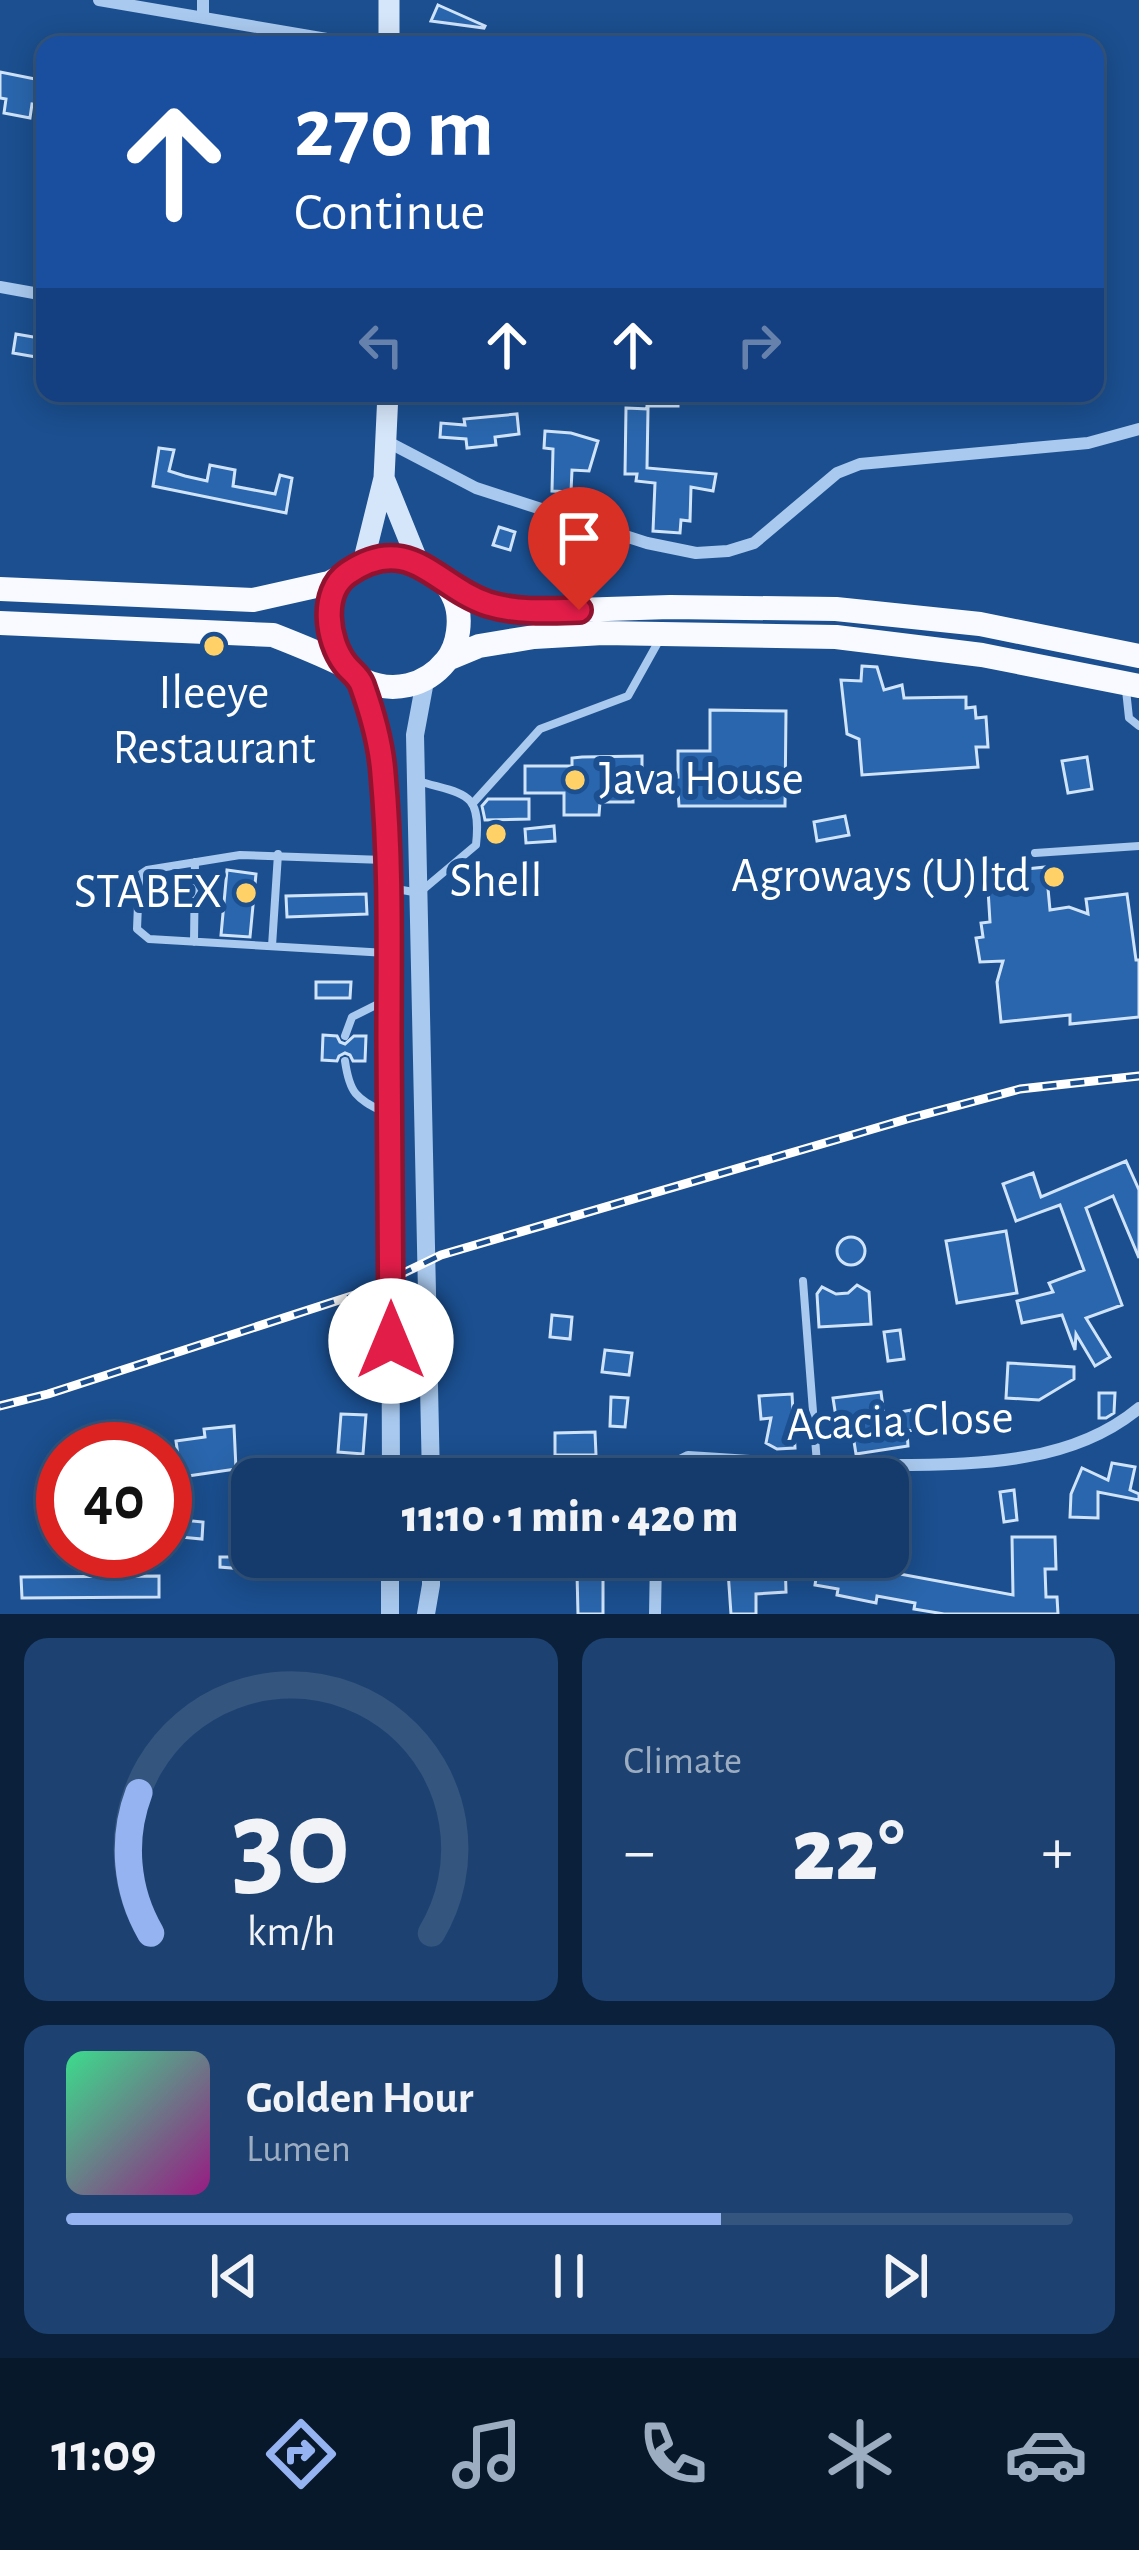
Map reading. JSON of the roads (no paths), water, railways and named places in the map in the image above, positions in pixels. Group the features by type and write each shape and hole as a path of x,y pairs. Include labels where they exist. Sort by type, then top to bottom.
{"highway":[{"path":"0,590 254,600 328,583 380,560 399,558 418,562 446,583 488,604 515,609 836,609 980,625 1139,656"},
{"path":"353,571 332,595 330,630 353,673"},
{"path":"446,583 459,624 450,658"},
{"path":"0,623 273,635 383,686 400,687 424,681 450,658 479,646 603,633 836,637 982,655 1132,684"}],"main road":[{"path":"389,0 389,36"},
{"path":"353,571 384,478 387,402"},
{"path":"384,478 418,562"}],"street":[{"path":"99,0 309,36"},
{"path":"203,0 203,18"},
{"path":"0,287 36,294"},
{"path":"385,440 476,488 647,544 696,554 754,543 837,473 860,464 1088,443 1139,429"},
{"path":"353,673 376,729 388,861 391,1458"},
{"path":"424,681 415,735 430,1458"},
{"name":"Acacia Close","path":"909,1464 1006,1461 1074,1444 1119,1424 1139,1408"},
{"path":"390,1614 391,1578"},
{"path":"426,1614 430,1578"},
{"path":"655,1614 656,1578"}],"lane":[{"path":"474,802 540,729 628,696 662,636"},
{"path":"1132,684 1129,718 1139,726"},
{"path":"389,888 419,893 476,845 474,802 418,781"},
{"path":"1035,853 1139,846"},
{"path":"388,861 240,854 142,874 137,928 148,939 389,953"},
{"path":"272,946 278,854"},
{"path":"194,942 195,862"},
{"path":"345,1036 352,1017 389,998"},
{"path":"345,1061 353,1094 389,1115"},
{"path":"803,1282 817,1458"}],"railway":[{"path":"0,1406 364,1292 441,1255 907,1119 1020,1089 1139,1076"}],"place":[{"name":"Ileeye Restaurant","path":"214,646"},
{"name":"Java House","path":"575,780"},
{"name":"Shell","path":"496,834"},
{"name":"Agroways (U)ltd","path":"1054,877"},
{"name":"STABEX","path":"246,893"}]}
